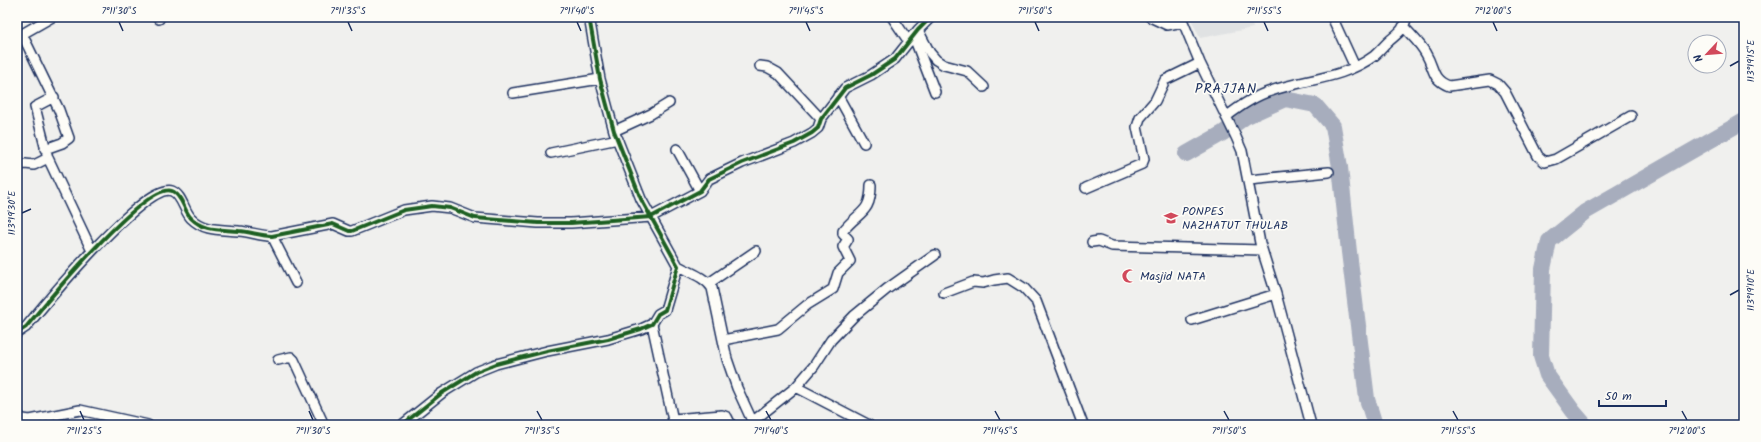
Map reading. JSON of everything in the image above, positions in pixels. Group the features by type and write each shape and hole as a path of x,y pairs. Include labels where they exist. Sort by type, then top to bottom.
{"street":[{"path":"17,166 25,164 34,165 70,138 54,97 20,36 52,17"},
{"path":"589,17 600,79 616,135 641,199 678,266 709,283 714,294 723,340 737,388 753,424 796,387 814,366 831,340 854,316 887,289 935,255"},
{"path":"892,17 936,60 944,65 967,72 984,87"},
{"path":"17,333 26,327 92,251 132,211 160,192 168,190 175,192 190,216 204,227 216,230 240,231 272,236 333,224 352,231 404,210 432,206 450,208 475,218 538,223 571,223 651,217 700,191 709,179 742,163 805,138 818,128 821,119 845,88 871,75 895,59 913,36 931,17"},
{"path":"1150,17 1167,25 1182,20 1200,63 1236,137 1246,165 1262,250 1276,294 1311,425"},
{"path":"1332,17 1355,67"},
{"path":"1227,119 1256,96 1286,86 1330,77 1355,67 1375,56 1404,27 1406,17"},
{"path":"1404,27 1418,41 1427,55 1437,80 1443,84 1449,86 1490,80 1498,84 1505,92 1538,156 1545,162 1556,159 1630,116"},
{"path":"913,36 935,92"},
{"path":"1086,188 1142,164 1144,159 1137,126 1140,118 1155,101 1165,80 1200,63"},
{"path":"760,66 767,67 778,73 821,119"},
{"path":"513,93 600,79"},
{"path":"838,96 864,143"},
{"path":"54,97 36,106 35,108 47,154 92,251"},
{"path":"550,153 616,135 669,104"},
{"path":"677,149 700,191"},
{"path":"1248,180 1329,172"},
{"path":"723,340 778,329 817,297 833,289 838,273 850,261 843,247 848,242 848,239 843,234 843,231 865,211 871,195 871,185"},
{"path":"272,236 296,282"},
{"path":"1092,242 1099,241 1112,246 1262,250"},
{"path":"709,283 756,251"},
{"path":"402,425 442,393 476,372 496,364 547,351 608,339 652,324 658,314 665,310 678,266"},
{"path":"944,293 973,282 986,283 1001,278 1014,280 1028,292 1036,302 1083,425"},
{"path":"1192,320 1276,294"},
{"path":"652,324 673,422 722,415 727,417 731,425"},
{"path":"278,360 291,357 294,360 324,425"},
{"path":"796,387 869,425"},
{"path":"17,415 23,419 30,420 80,410 148,425"}],"shaded area":[{"path":"1190,17 1250,17 1253,28 1200,38"}],"waterway":[{"path":"1186,154 1223,133 1245,117 1285,99 1315,105 1333,126 1340,167 1367,399 1375,425"},
{"path":"1585,425 1547,375 1541,356 1543,269 1549,241 1585,212 1744,121"}],"cycle path":[{"path":"402,425 442,393 476,372 496,364 547,351 608,339 641,329 652,324 658,314 665,310 678,266 641,199 614,131 600,79 589,17"},
{"path":"17,333 26,327 73,272 119,224 141,205 159,193 172,191 175,193 181,199 191,218 202,226 268,236 333,224 352,231 404,210 432,206 450,208 475,218 538,223 571,223 651,217 700,191 709,179 742,163 794,143 812,133 818,128 821,119 845,88 871,75 895,59 918,30 931,17"}],"place":[{"name":"PONPES NAZHATUT THULAB","path":"1171,218"},
{"name":"Masjid NATA","path":"1129,276"}],"district":[{"name":"PRAJJAN","path":"1226,88"}]}
